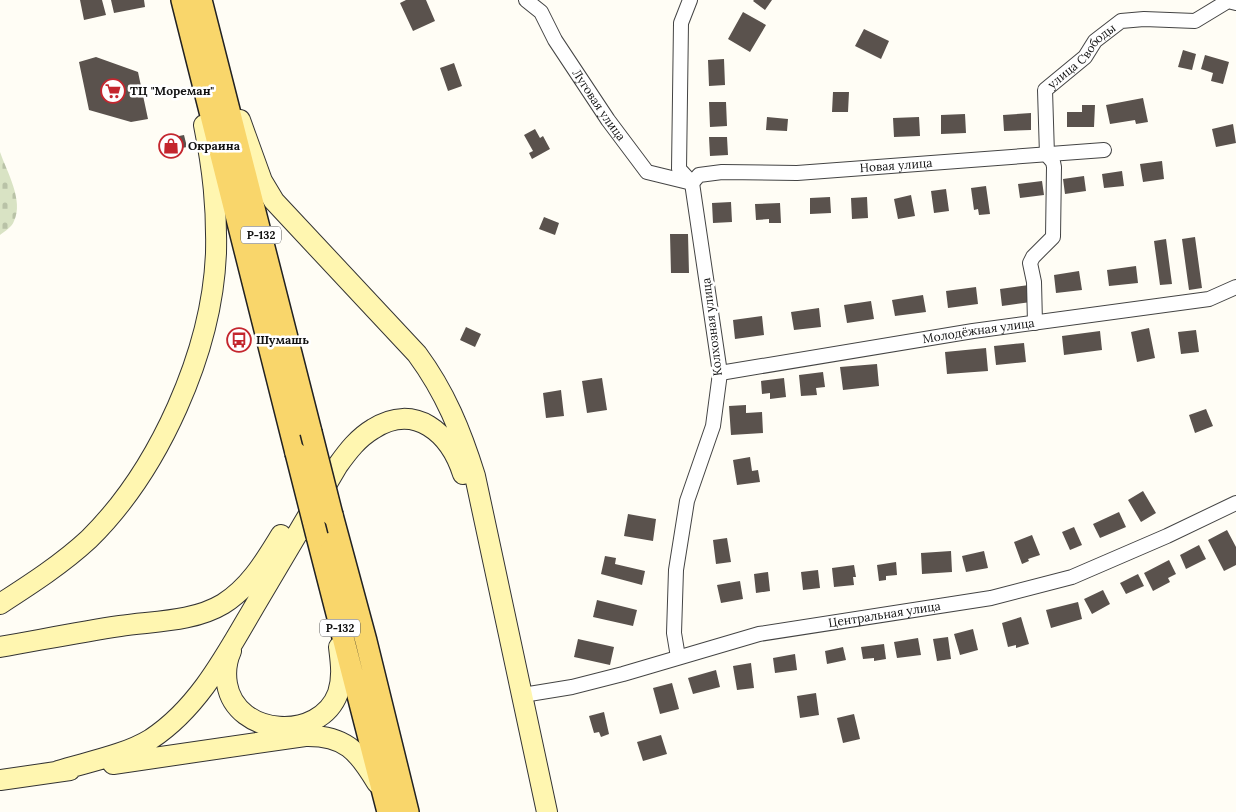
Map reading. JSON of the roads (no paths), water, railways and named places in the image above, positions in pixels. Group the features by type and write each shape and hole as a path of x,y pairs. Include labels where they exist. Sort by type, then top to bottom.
{"main road":[{"name":"Р-132","path":"182,0 336,613 386,803"},
{"name":"Р-132","path":"201,0 385,715 408,812"},
{"path":"211,38 262,182 274,201 421,359 445,398 458,424 475,476 547,812"},
{"path":"0,604 68,557 111,515 150,459 176,411 196,359 209,306 213,280 216,226 214,175 204,122 200,71"},
{"path":"0,638 182,618 200,614 221,605 241,590 262,565 328,456 338,443 356,425 379,412 389,409 410,408 441,423 457,440 475,476"},
{"path":"58,772 130,749 149,740 166,728 190,705 238,633 346,452 379,425 394,420 414,420 436,430 456,456 462,472 496,624 521,689"},
{"path":"238,633 228,656 226,667 228,690 236,706 250,718 260,723 282,727 301,725 317,718 327,710 337,694 342,673 336,613"},
{"path":"0,647 119,626"},
{"path":"0,780 305,736 318,736 340,742 358,753 364,760 386,803"},
{"path":"0,776 26,776"}],"street":[{"name":"Луговая улица","path":"526,0 541,12 555,40 608,120 647,172 692,183"},
{"name":"Колхозная улица","path":"678,657 674,633 676,570 687,502 713,426 720,373 692,183 679,169 681,23 690,0"},
{"name":"улица Свободы","path":"1047,155 1045,90 1085,58 1095,40 1121,21 1144,19 1195,22 1231,1"},
{"name":"Новая улица","path":"692,183 699,175 722,172 797,173 1104,150"},
{"path":"1035,323 1034,282 1031,260 1051,240 1053,232 1054,167 1053,162 1047,155"},
{"name":"Молодёжная улица","path":"720,373 963,333 1209,299 1236,287"},
{"name":"Центральная улица","path":"521,689 572,686 623,674 759,634 991,598 1072,576 1167,536 1236,504"}],"place":[{"name":"ТЦ \"Мореман\"","path":"113,91"},
{"name":"Окраина","path":"171,146"},
{"name":"Шумашь","path":"239,340"}]}
